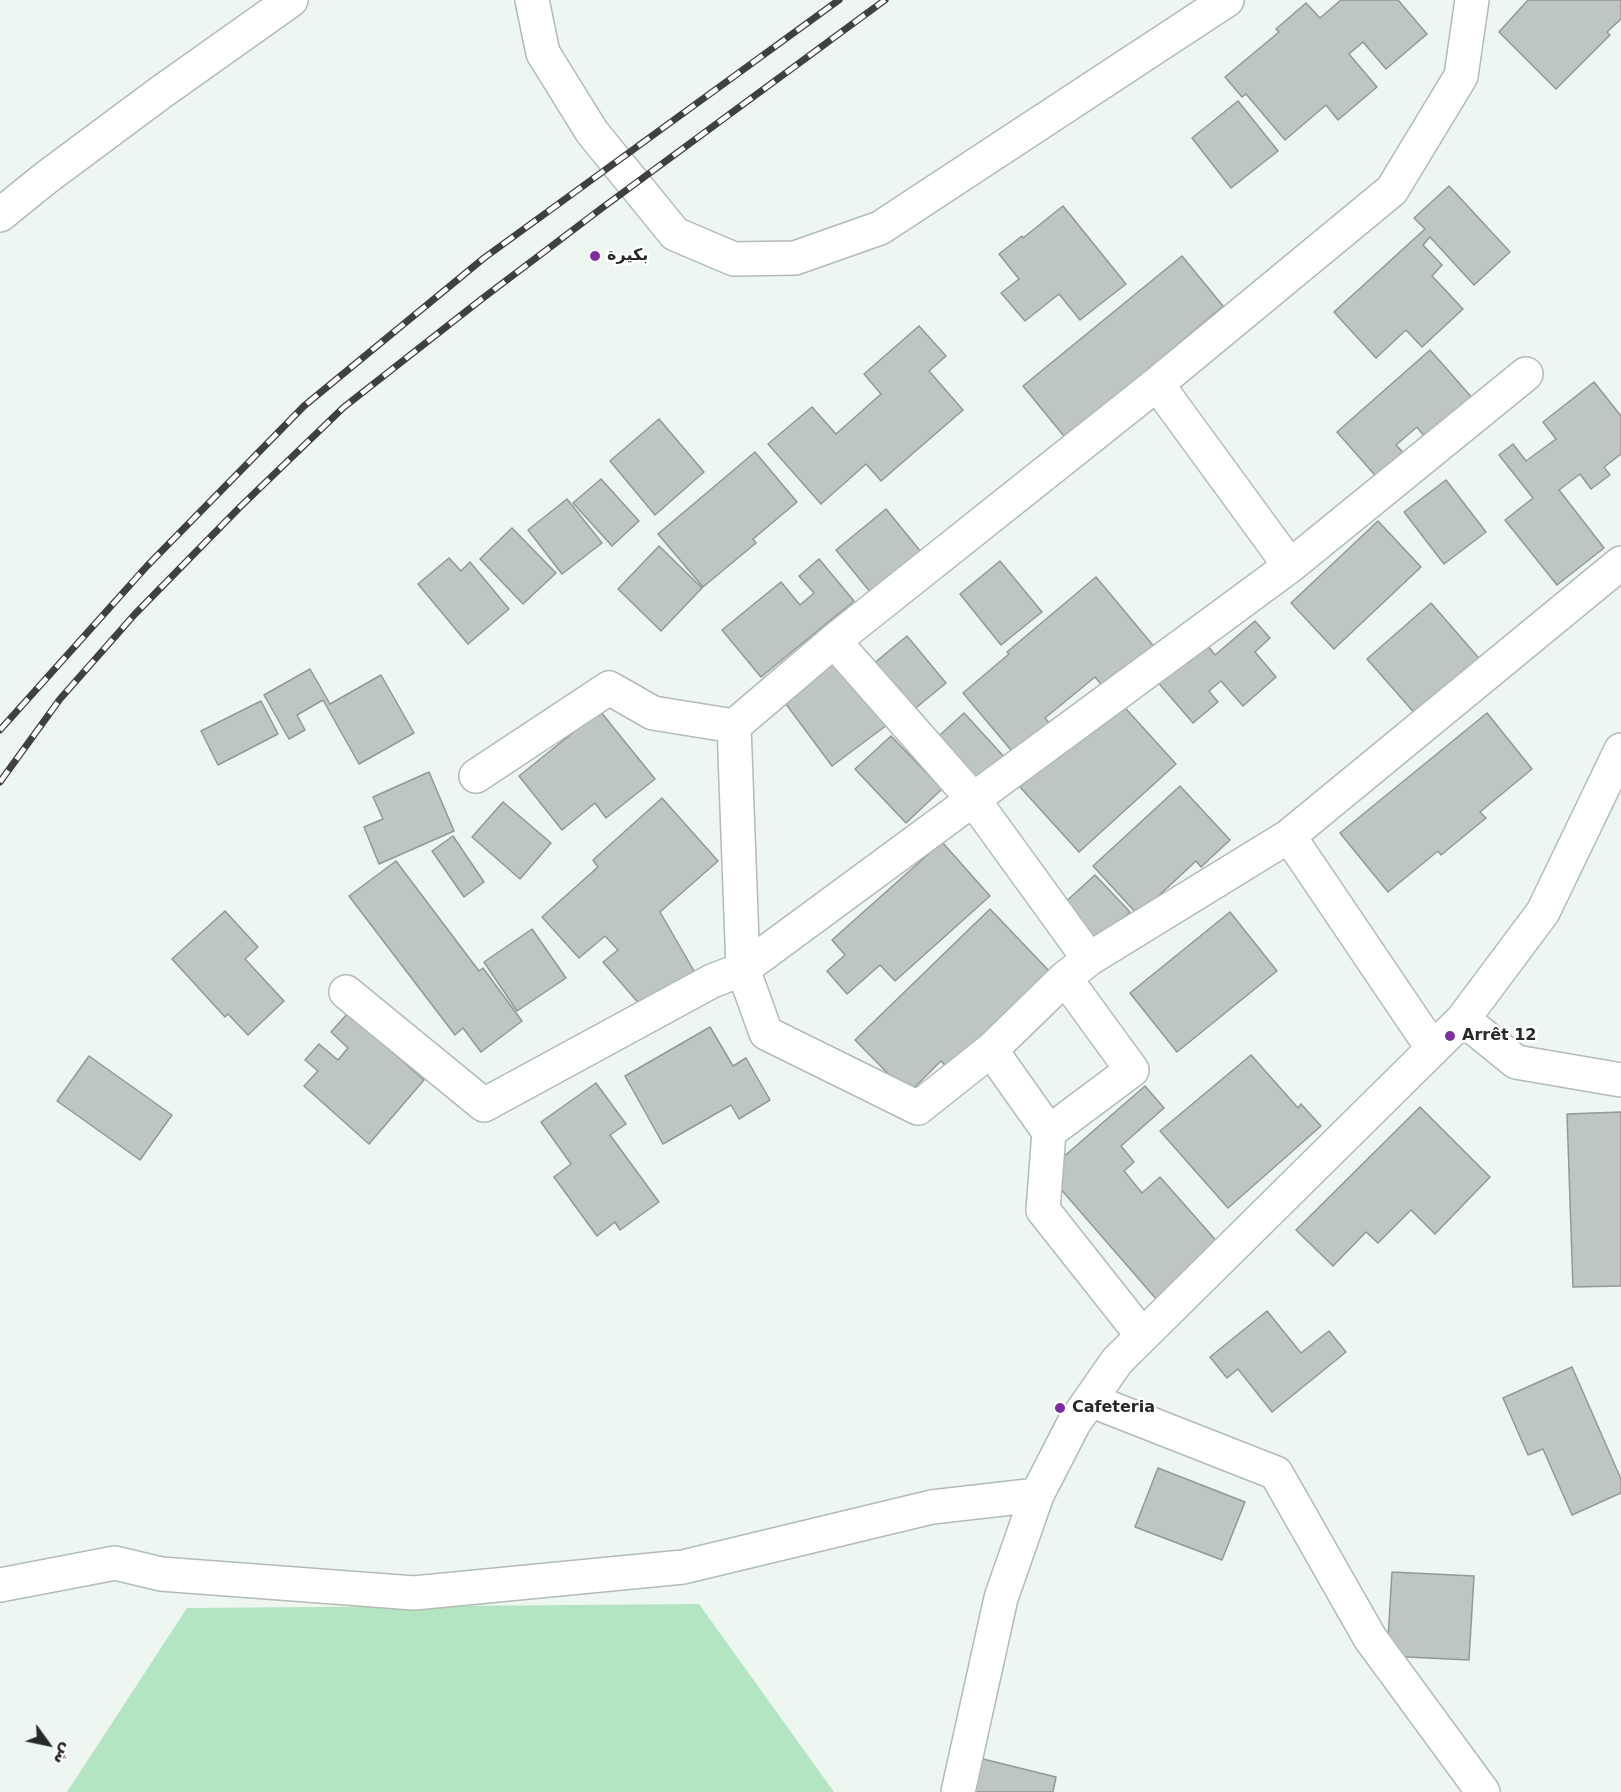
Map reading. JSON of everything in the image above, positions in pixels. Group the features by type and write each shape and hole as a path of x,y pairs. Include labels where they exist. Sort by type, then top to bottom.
{"street":[{"path":"0,215 160,93 291,0"},
{"path":"532,0 543,53 592,132 675,234 734,260 795,258 879,228 1227,0"},
{"path":"476,776 609,688 653,713 734,726 834,641 1157,384 1392,190 1461,76 1472,0"},
{"path":"346,992 484,1105 712,981 742,969 1290,566 1526,374"},
{"path":"1157,384 1290,566"},
{"path":"734,726 742,969 766,1033 918,1108 990,1050 1077,968 1289,836 1621,563"},
{"path":"834,641 973,799 1077,968 1132,1070 1049,1132"},
{"path":"958,1792 1001,1598 1038,1496 1074,1422 1117,1360 1463,1019 1543,912 1621,750"},
{"path":"1289,836 1433,1049"},
{"path":"1463,1019 1516,1062 1621,1080"},
{"path":"990,1050 1049,1132 1043,1210 1142,1335"},
{"path":"1090,1400 1276,1473 1370,1638 1484,1792"},
{"path":"0,1585 115,1563 160,1574 414,1593 682,1567 932,1506 1038,1496"}],"green space":[{"path":"699,1604 834,1792 67,1792 187,1608"}],"building":[{"path":"1341,0 1398,0 1427,34 1386,69 1363,42 1349,54 1377,87 1338,120 1326,105 1285,140 1246,94 1242,97 1225,77 1279,32 1276,29 1306,3 1320,18"},
{"path":"1528,0 1621,0 1621,19 1607,32 1610,35 1556,89 1499,32"},
{"path":"1238,101 1278,151 1231,188 1192,138"},
{"path":"1449,186 1510,252 1474,285 1430,237 1423,245 1442,265 1432,276 1463,309 1422,347 1406,330 1376,358 1334,312 1425,229 1414,218"},
{"path":"1063,206 1126,284 1080,320 1059,294 1025,321 1001,293 1019,279 999,254"},
{"path":"1182,256 1223,306 1177,345 1184,354 1072,446 1023,386"},
{"path":"919,326 946,356 929,371 963,410 881,481 866,464 821,504 768,444 812,407 836,434 881,394 864,374"},
{"path":"1430,350 1474,400 1428,441 1417,427 1396,445 1408,458 1381,482 1337,432"},
{"path":"1594,382 1621,416 1621,454 1604,467 1610,475 1591,489 1580,474 1559,490 1604,548 1557,585 1505,520 1533,498 1499,455 1513,444 1526,461 1556,439 1543,422"},
{"path":"659,419 704,472 655,515 610,461"},
{"path":"755,452 797,502 753,539 756,543 703,587 658,534"},
{"path":"601,479 639,521 612,546 573,503"},
{"path":"1446,480 1486,532 1444,564 1404,512"},
{"path":"567,499 602,543 562,574 528,530"},
{"path":"886,509 926,558 880,604 836,550"},
{"path":"1378,521 1421,567 1334,649 1291,603"},
{"path":"512,528 556,573 523,604 480,559"},
{"path":"659,546 702,588 661,631 618,589"},
{"path":"449,558 461,571 470,562 509,609 468,644 418,584"},
{"path":"819,559 854,601 761,677 722,630 781,582 800,605 814,593 799,576"},
{"path":"1000,561 1042,612 1001,645 960,594"},
{"path":"1096,577 1156,649 1106,690 1095,677 1045,718 1052,726 1016,756 963,693 1009,654 1007,652"},
{"path":"1431,603 1484,664 1418,717 1367,659"},
{"path":"1255,621 1270,638 1255,652 1276,677 1243,706 1221,681 1209,691 1218,702 1193,723 1155,679 1181,656 1188,663 1208,646 1215,655"},
{"path":"907,636 946,683 906,716 867,669"},
{"path":"838,659 887,725 832,766 783,700"},
{"path":"310,669 330,704 381,675 414,733 359,764 323,700 297,715 305,730 289,739 264,695"},
{"path":"1117,699 1176,764 1079,852 1020,787"},
{"path":"261,701 278,734 218,765 201,731"},
{"path":"600,711 655,779 606,818 595,803 562,830 519,776"},
{"path":"964,713 1007,760 973,791 930,744"},
{"path":"1487,713 1532,769 1480,812 1486,818 1441,855 1438,851 1388,892 1340,833"},
{"path":"891,736 942,789 906,823 855,769"},
{"path":"429,772 454,831 379,864 364,827 383,819 373,797"},
{"path":"1180,786 1230,840 1201,867 1196,861 1138,915 1093,866"},
{"path":"662,798 718,861 660,912 694,971 642,1007 603,962 618,950 605,936 579,958 542,917 598,867 593,860"},
{"path":"503,802 551,843 520,879 472,837"},
{"path":"453,836 484,882 464,897 432,851"},
{"path":"942,842 990,896 895,981 880,965 847,994 827,971 845,955 832,940"},
{"path":"396,861 479,971 483,968 522,1021 481,1052 463,1028 455,1035 349,896"},
{"path":"1095,875 1130,912 1096,943 1061,906"},
{"path":"990,909 1052,974 950,1071 941,1061 908,1094 855,1040"},
{"path":"225,911 258,947 245,959 284,1001 248,1035 228,1014 225,1017 172,959"},
{"path":"1230,912 1277,971 1177,1052 1130,993"},
{"path":"532,929 566,978 517,1011 484,962"},
{"path":"348,1013 424,1080 369,1144 304,1086 318,1071 305,1060 319,1044 338,1060 348,1048 331,1032"},
{"path":"710,1027 733,1066 746,1058 770,1100 739,1119 731,1105 663,1144 625,1076"},
{"path":"1251,1055 1298,1108 1301,1104 1321,1126 1228,1208 1160,1131"},
{"path":"89,1056 172,1115 140,1160 57,1101"},
{"path":"596,1083 626,1124 610,1135 659,1202 620,1230 615,1222 597,1236 554,1177 571,1164 541,1122"},
{"path":"1145,1086 1164,1108 1121,1146 1134,1162 1124,1171 1142,1193 1160,1177 1220,1245 1157,1300 1046,1172"},
{"path":"1420,1107 1490,1177 1435,1234 1411,1210 1378,1243 1366,1232 1333,1266 1296,1230"},
{"path":"1621,1112 1621,1286 1573,1287 1567,1114"},
{"path":"1267,1311 1301,1353 1329,1331 1346,1352 1272,1412 1238,1369 1227,1378 1210,1357"},
{"path":"1572,1367 1621,1479 1621,1493 1572,1515 1543,1449 1528,1455 1503,1398"},
{"path":"1158,1468 1245,1502 1222,1560 1135,1527"},
{"path":"1392,1572 1474,1576 1469,1660 1387,1656"},
{"path":"975,1757 1056,1777 1053,1792 967,1790"}],"railway":[{"path":"0,730 147,566 304,406 484,258 839,0"},
{"path":"0,782 60,699 135,614 240,507 344,407 602,208 885,0"}],"place":[{"name":"بكيرة","path":"595,256"},
{"name":"Arrêt 12","path":"1450,1036"},
{"name":"Cafeteria","path":"1060,1408"}]}
